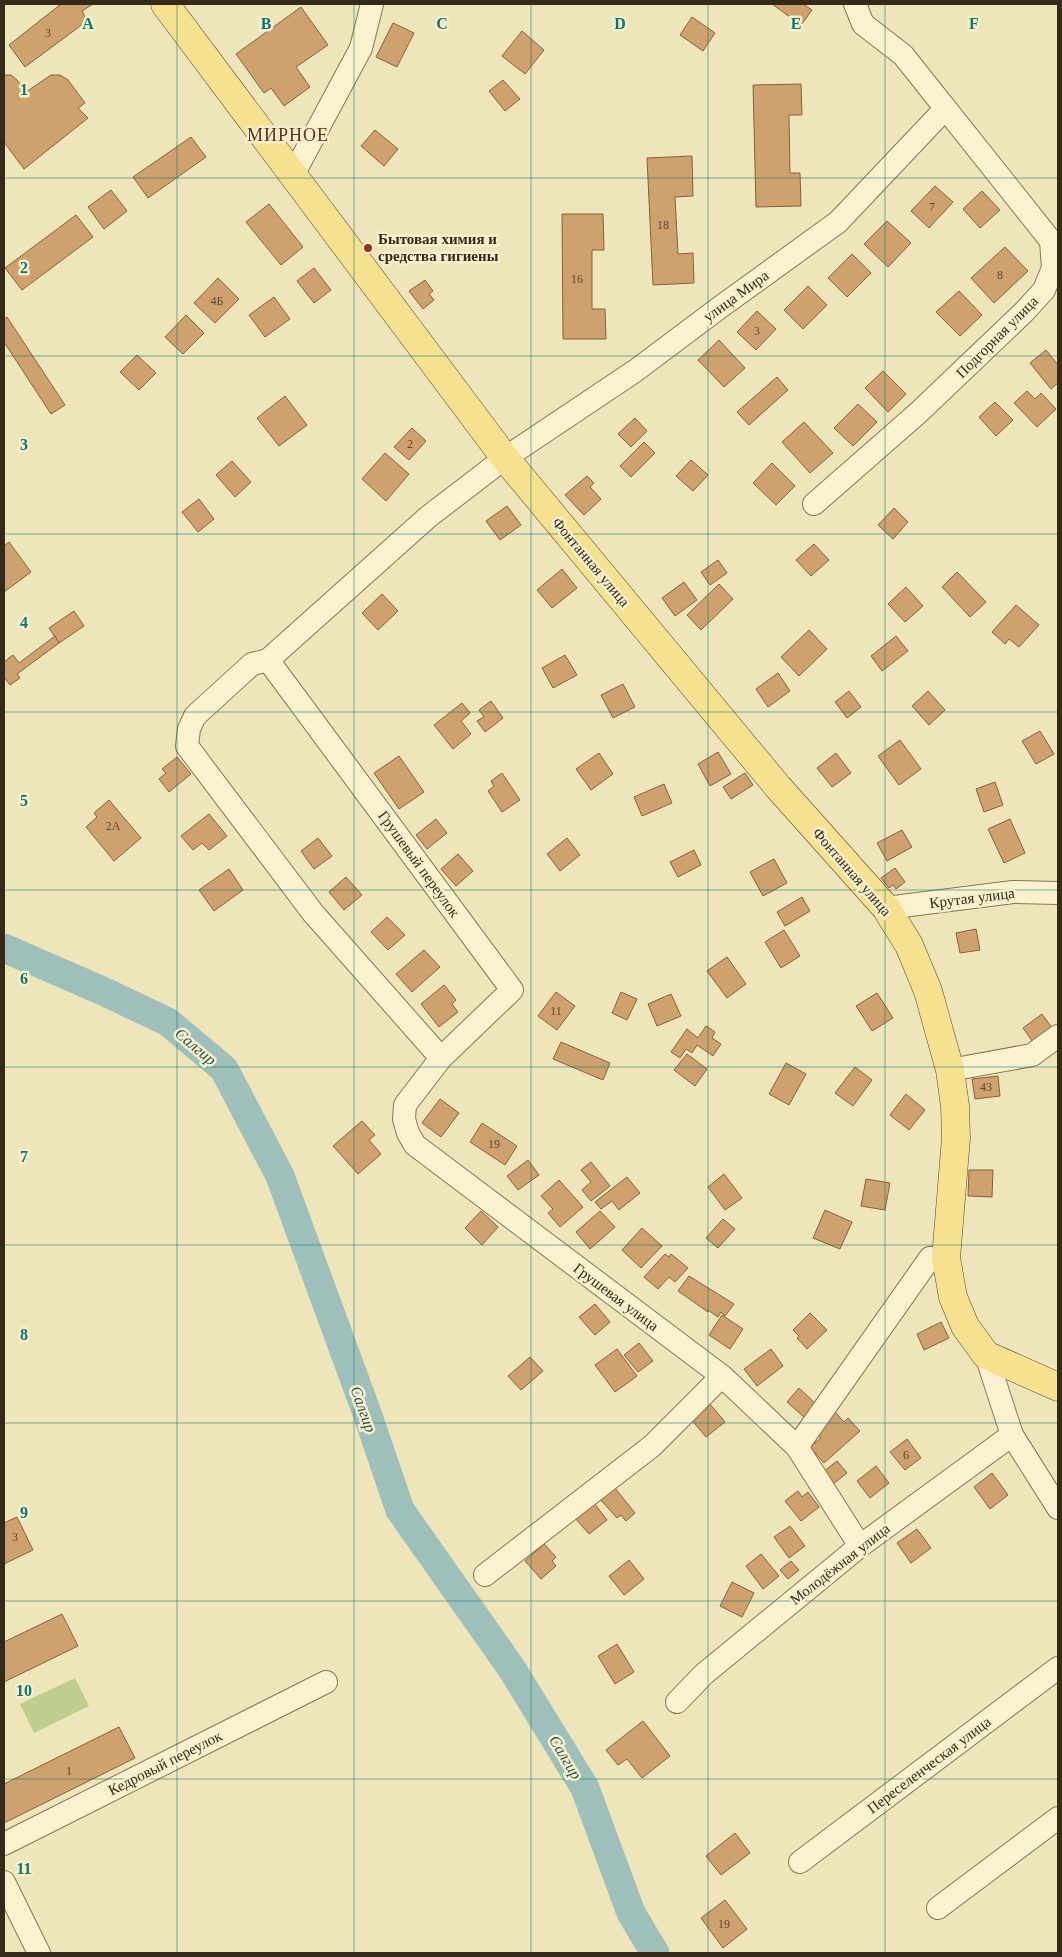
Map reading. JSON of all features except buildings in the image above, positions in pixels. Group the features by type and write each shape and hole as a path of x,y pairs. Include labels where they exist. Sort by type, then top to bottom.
{"main road":[{"name":"Фонтанная улица","path":"165,4 505,458 778,787 886,908 909,945 928,990 950,1070 955,1106 956,1138 946,1258 953,1297 965,1326 986,1355"},
{"path":"986,1355 1058,1387"}],"street":[{"path":"293,175 361,48 372,4"},
{"name":"Подгорная улица","path":"814,504 918,413 1024,312 1044,290 1053,268 1051,241 903,56 862,24 855,4"},
{"name":"улица Мира","path":"441,1058 313,913 187,746 189,729 196,716 252,664 268,660 428,517 505,458 635,371 838,222 945,109"},
{"name":"Грушевый переулок","path":"268,660 512,990 441,1058"},
{"name":"Крутая улица","path":"886,908 1013,892 1058,893"},
{"path":"950,1070 1032,1055 1058,1036"},
{"name":"Грушевая улица","path":"441,1058 405,1105 404,1119 408,1133 415,1145 722,1376 797,1447 860,1546"},
{"path":"797,1447 930,1258 946,1258"},
{"name":"Фонтанная улица","path":"986,1355 1012,1435 1058,1508"},
{"path":"485,1575 652,1446 722,1376"},
{"name":"Молодёжная улица","path":"676,1702 704,1674 860,1546 1012,1435"},
{"name":"Переселенческая улица","path":"800,1862 1058,1668"},
{"name":"Кедровый переулок","path":"4,1844 326,1682"},
{"path":"938,1908 1058,1818"},
{"path":"4,1882 39,1953"}],"green space":[{"path":"75,1678 89,1706 34,1733 20,1704"}],"waterway":[{"name":"Салгир","path":"4,948 168,1022 224,1069 280,1176 367,1413 400,1510 512,1669 585,1788 631,1913 655,1953"}],"place":[{"name":"Бытовая химия и средства гигиены","path":"368,248"}],"district":[{"name":"МИРНОЕ","path":"288,135"}]}
